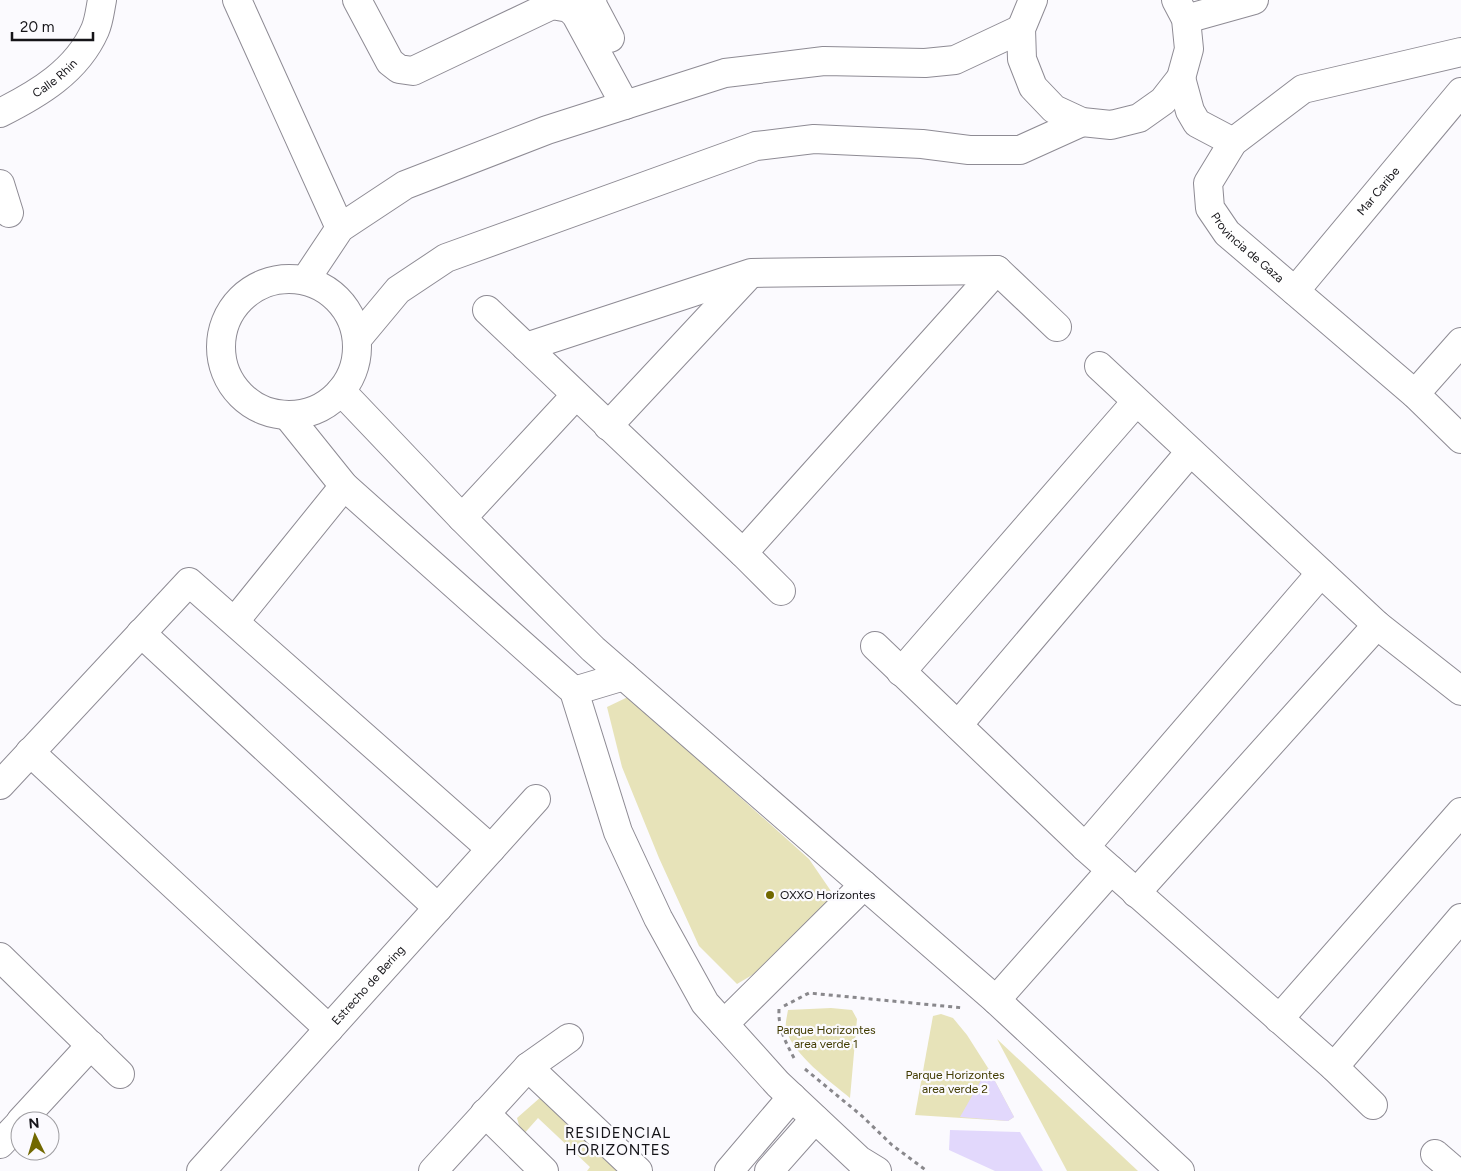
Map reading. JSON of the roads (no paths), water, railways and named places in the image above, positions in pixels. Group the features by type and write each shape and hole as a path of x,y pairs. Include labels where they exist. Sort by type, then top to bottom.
{"street":[{"name":"Calle Rhin","path":"0,113 59,78 82,54 96,29 102,0"},
{"path":"237,0 340,228"},
{"path":"357,0 390,62 399,69 413,71 539,5 552,4 568,8 587,7 634,102"},
{"path":"1033,0 1021,29 1022,59 1033,87 1054,109 1082,122 1111,125 1139,118 1164,101 1181,78 1189,49 1181,10 1254,0"},
{"path":"306,279 340,228 405,185 547,130 726,73 824,61 925,63 955,60 1021,29"},
{"name":"Provincia de Gaza","path":"1461,52 1304,89 1233,142 1208,183 1210,208 1227,233 1415,394 1461,439"},
{"path":"1181,78 1190,111 1197,123 1233,142"},
{"name":"Mar Caribe","path":"1295,291 1461,92"},
{"path":"358,338 398,290 446,258 756,146 814,139 922,144 969,150 1020,150 1082,122"},
{"path":"0,184 10,213"},
{"path":"743,553 997,270"},
{"path":"526,347 751,273 997,270 1057,327"},
{"path":"608,426 751,273"},
{"path":"306,279 341,300 358,338 355,366 342,391 326,405 307,413 287,415 250,403 226,374 220,337 236,302 268,281 306,279"},
{"path":"487,310 781,591"},
{"path":"1415,394 1461,342"},
{"path":"1099,366 1377,625 1461,691"},
{"path":"342,391 462,518 593,649 996,1000 1180,1171"},
{"path":"462,518 576,395"},
{"path":"901,672 1136,402"},
{"path":"287,415 344,486 574,692 618,832 658,918 705,1003 778,1084 859,1160 876,1171"},
{"path":"958,725 1190,452"},
{"path":"235,621 344,486"},
{"path":"1085,847 1321,573"},
{"path":"0,785 189,582 491,849"},
{"path":"1136,893 1377,625"},
{"path":"141,633 438,908"},
{"path":"875,646 1085,847 1334,1067 1373,1104"},
{"path":"574,692 624,676"},
{"path":"30,752 329,1029"},
{"name":"Estrecho de Bering","path":"202,1171 536,799"},
{"path":"1279,1019 1461,812"},
{"path":"996,1000 1111,870"},
{"path":"724,1024 864,885"},
{"path":"1334,1067 1461,918"},
{"path":"0,958 120,1074"},
{"path":"433,1171 528,1067 569,1038"},
{"path":"31,1111 91,1045"},
{"path":"528,1067 638,1171"},
{"path":"729,1171 792,1097"},
{"path":"485,1113 544,1171"},
{"path":"769,1171 815,1119"},
{"path":"0,1144 10,1134"}],"place":[{"name":"OXXO Horizontes","path":"770,895"}],"district":[{"name":"RESIDENCIAL HORIZONTES","path":"618,1142"}],"park label":[{"name":"Parque Horizontes area verde 1","path":"826,1037"},
{"name":"Parque Horizontes area verde 2","path":"955,1082"}]}
